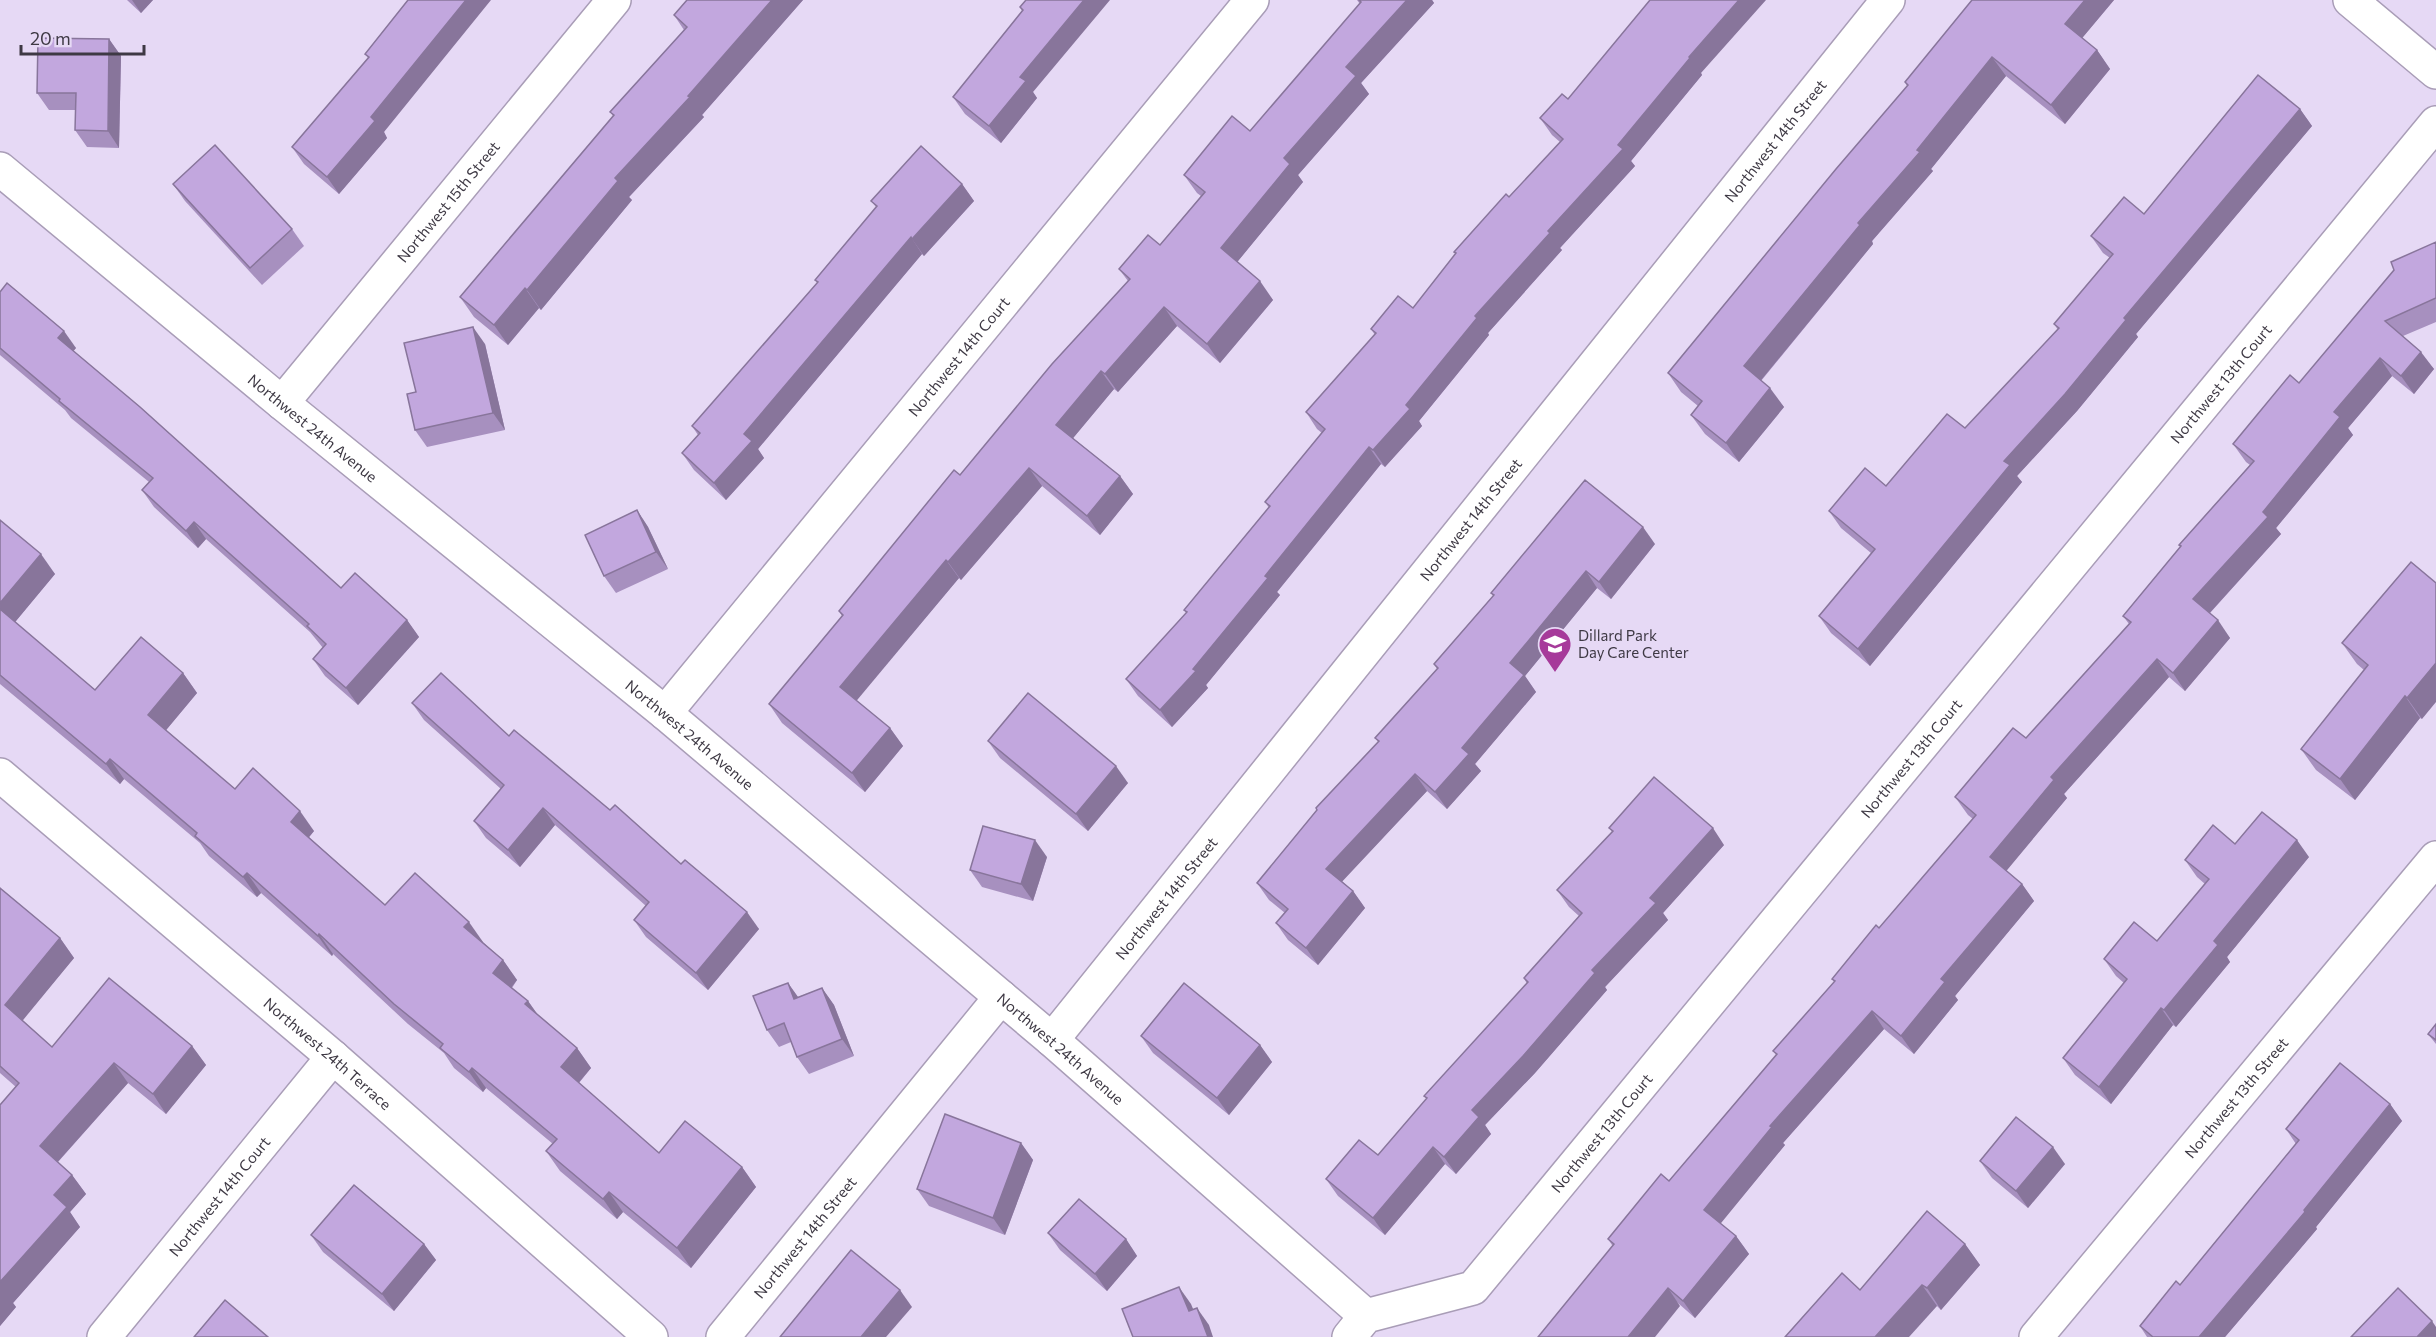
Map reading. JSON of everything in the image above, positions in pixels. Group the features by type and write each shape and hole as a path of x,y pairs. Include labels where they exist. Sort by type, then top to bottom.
{"street":[{"name":"Northwest 15th Street","path":"282,403 614,0"},
{"name":"Northwest 14th Court","path":"665,713 1252,0"},
{"name":"Northwest 14th Street","path":"1052,1040 1888,0"},
{"path":"2350,0 2436,72"},
{"name":"Northwest 13th Court","path":"1357,1326 1473,1288 2436,123"},
{"name":"Northwest 24th Avenue","path":"0,169 282,403 665,713 1052,1040 1357,1326"},
{"name":"Northwest 24th Terrace","path":"0,774 333,1057 651,1337"},
{"name":"Northwest 13th Street","path":"2036,1337 2436,858"},
{"name":"Northwest 14th Street","path":"723,1337 1001,997"},
{"name":"Northwest 14th Court","path":"104,1337 333,1057"}],"building":[{"path":"408,0 466,0 371,117 375,121 327,177 292,147 369,57 365,54"},
{"path":"687,0 772,0 688,96 690,97 615,178 618,181 527,290 525,288 494,325 460,297 614,115 610,112 687,27 674,15"},
{"path":"1026,0 1084,0 1020,77 1026,81 989,126 953,97 1023,10 1020,7"},
{"path":"1359,0 1407,0 1346,67 1356,76 1284,158 1290,164 1221,248 1260,281 1207,344 1164,307 1105,374 1101,371 1056,425 1120,476 1087,516 1029,468 948,562 946,560 840,687 890,728 852,773 769,704 843,615 839,611 954,470 960,475 1052,364 1130,279 1119,269 1148,235 1160,245 1205,192 1184,175 1232,116 1250,131 1361,2"},
{"path":"1650,0 1739,0 1689,57 1618,145 1623,149 1475,316 1477,318 1406,405 1410,409 1373,450 1369,447 1265,576 1268,578 1193,669 1196,671 1160,710 1126,679 1187,612 1184,610 1270,506 1265,502 1325,429 1306,412 1376,333 1371,329 1398,296 1413,308 1456,253 1454,252 1506,194 1509,197 1563,139 1540,118 1562,94 1568,99"},
{"path":"1972,0 2085,0 2065,24 2097,50 2051,105 1992,57 1917,150 1920,152 1858,223 1860,225 1744,366 1770,388 1726,443 1691,415 1702,401 1668,373 1908,85 1905,82"},
{"path":"38,38 109,39 108,131 75,130 76,93 37,93"},
{"path":"2258,75 2300,109 2124,318 2126,320 2065,394 2004,461 2010,465 1858,649 1819,616 1875,549 1829,511 1865,468 1886,486 1947,414 1965,428 2059,328 2054,324 2113,254 2091,236 2124,197 2144,214"},
{"path":"215,145 292,229 250,268 173,184"},
{"path":"921,146 962,184 912,239 911,237 744,434 752,441 714,483 682,453 700,433 692,426 818,282 815,280 877,206 871,201"},
{"path":"2436,242 2436,298 2385,321 2421,352 2401,376 2380,358 2334,412 2340,417 2263,512 2268,517 2193,599 2218,620 2173,673 2157,659 2051,777 2054,780 1990,857 2022,884 1941,979 1945,982 1901,1036 1872,1011 1770,1126 1772,1127 1704,1210 1736,1236 1683,1301 1668,1288 1628,1337 1538,1337 1614,1244 1608,1239 1661,1174 1669,1181 1777,1054 1773,1051 1835,981 1832,979 1876,925 1879,928 1976,815 1955,797 2013,728 2026,738 2131,622 2123,616 2181,546 2179,545 2254,461 2233,444 2290,375 2299,383 2394,270 2391,262"},
{"path":"7,283 64,331 58,338 140,407 341,588 355,573 407,620 346,688 313,659 326,644 307,626 309,624 194,522 186,531 142,490 153,478 59,401 60,399 0,348 0,292"},
{"path":"473,327 493,413 415,430 407,394 416,392 404,343"},
{"path":"1585,480 1643,527 1599,582 1586,571 1510,663 1524,675 1462,748 1469,754 1435,792 1415,774 1326,869 1353,891 1306,948 1276,923 1288,909 1257,883 1317,810 1316,808 1379,741 1375,738 1438,668 1434,664 1494,595 1491,593"},
{"path":"637,510 656,552 604,576 585,535"},
{"path":"0,520 41,554 0,603"},
{"path":"2411,562 2436,583 2436,663 2407,698 2405,696 2340,779 2301,749 2368,665 2342,643"},
{"path":"0,609 95,690 141,637 183,673 148,715 235,789 253,768 300,811 291,822 385,905 415,873 469,922 464,927 503,960 493,973 528,1001 525,1004 577,1048 561,1067 659,1153 685,1121 742,1167 677,1248 609,1192 603,1199 546,1151 557,1139 472,1068 469,1072 440,1048 443,1044 394,1004 319,934 318,936 247,873 243,877 195,836 197,833 110,759 106,764 0,675"},
{"path":"441,673 509,736 514,730 610,810 615,805 681,864 685,860 747,912 696,973 634,920 649,902 543,808 508,850 474,821 504,785 412,703"},
{"path":"1028,693 1116,766 1076,814 988,741"},
{"path":"1654,777 1713,828 1650,898 1656,903 1592,970 1595,973 1523,1056 1472,1110 1479,1117 1444,1157 1433,1147 1373,1218 1326,1179 1359,1140 1378,1155 1427,1098 1424,1096 1528,982 1524,978 1582,913 1557,890 1613,831 1609,828"},
{"path":"2262,812 2297,840 2214,941 2218,945 2164,1010 2161,1008 2099,1087 2063,1058 2127,979 2104,959 2134,922 2157,941 2209,879 2185,860 2213,825 2235,844"},
{"path":"983,826 1035,840 1021,884 970,870"},
{"path":"0,888 60,938 5,1005 52,1047 109,978 192,1046 153,1094 114,1063 40,1146 72,1175 54,1195 67,1207 0,1282 0,1105 19,1083 0,1066"},
{"path":"788,983 794,999 822,988 842,1039 797,1057 784,1023 767,1030 753,996"},
{"path":"1184,983 1260,1045 1217,1098 1141,1036"},
{"path":"2436,1024 2436,1040 2428,1034"},
{"path":"2340,1063 2390,1104 2304,1210 2305,1212 2199,1337 2153,1337 2140,1326 2176,1281 2180,1285 2299,1140 2286,1129"},
{"path":"945,1114 1021,1143 993,1218 917,1189"},
{"path":"2016,1117 2053,1147 2016,1191 1980,1161"},
{"path":"354,1185 424,1244 382,1294 311,1235"},
{"path":"1079,1199 1126,1239 1095,1274 1048,1233"},
{"path":"1927,1211 1965,1244 1927,1288 1922,1285 1875,1337 1785,1337 1842,1273 1860,1290"},
{"path":"851,1250 900,1290 861,1337 780,1337"},
{"path":"1179,1287 1189,1311 1197,1308 1208,1337 1133,1337 1122,1309"},
{"path":"2398,1288 2432,1321 2417,1337 2351,1337"},
{"path":"225,1300 268,1337 194,1337"}],"place":[{"name":"Dillard Park Day Care Center","path":"1555,673"}]}
